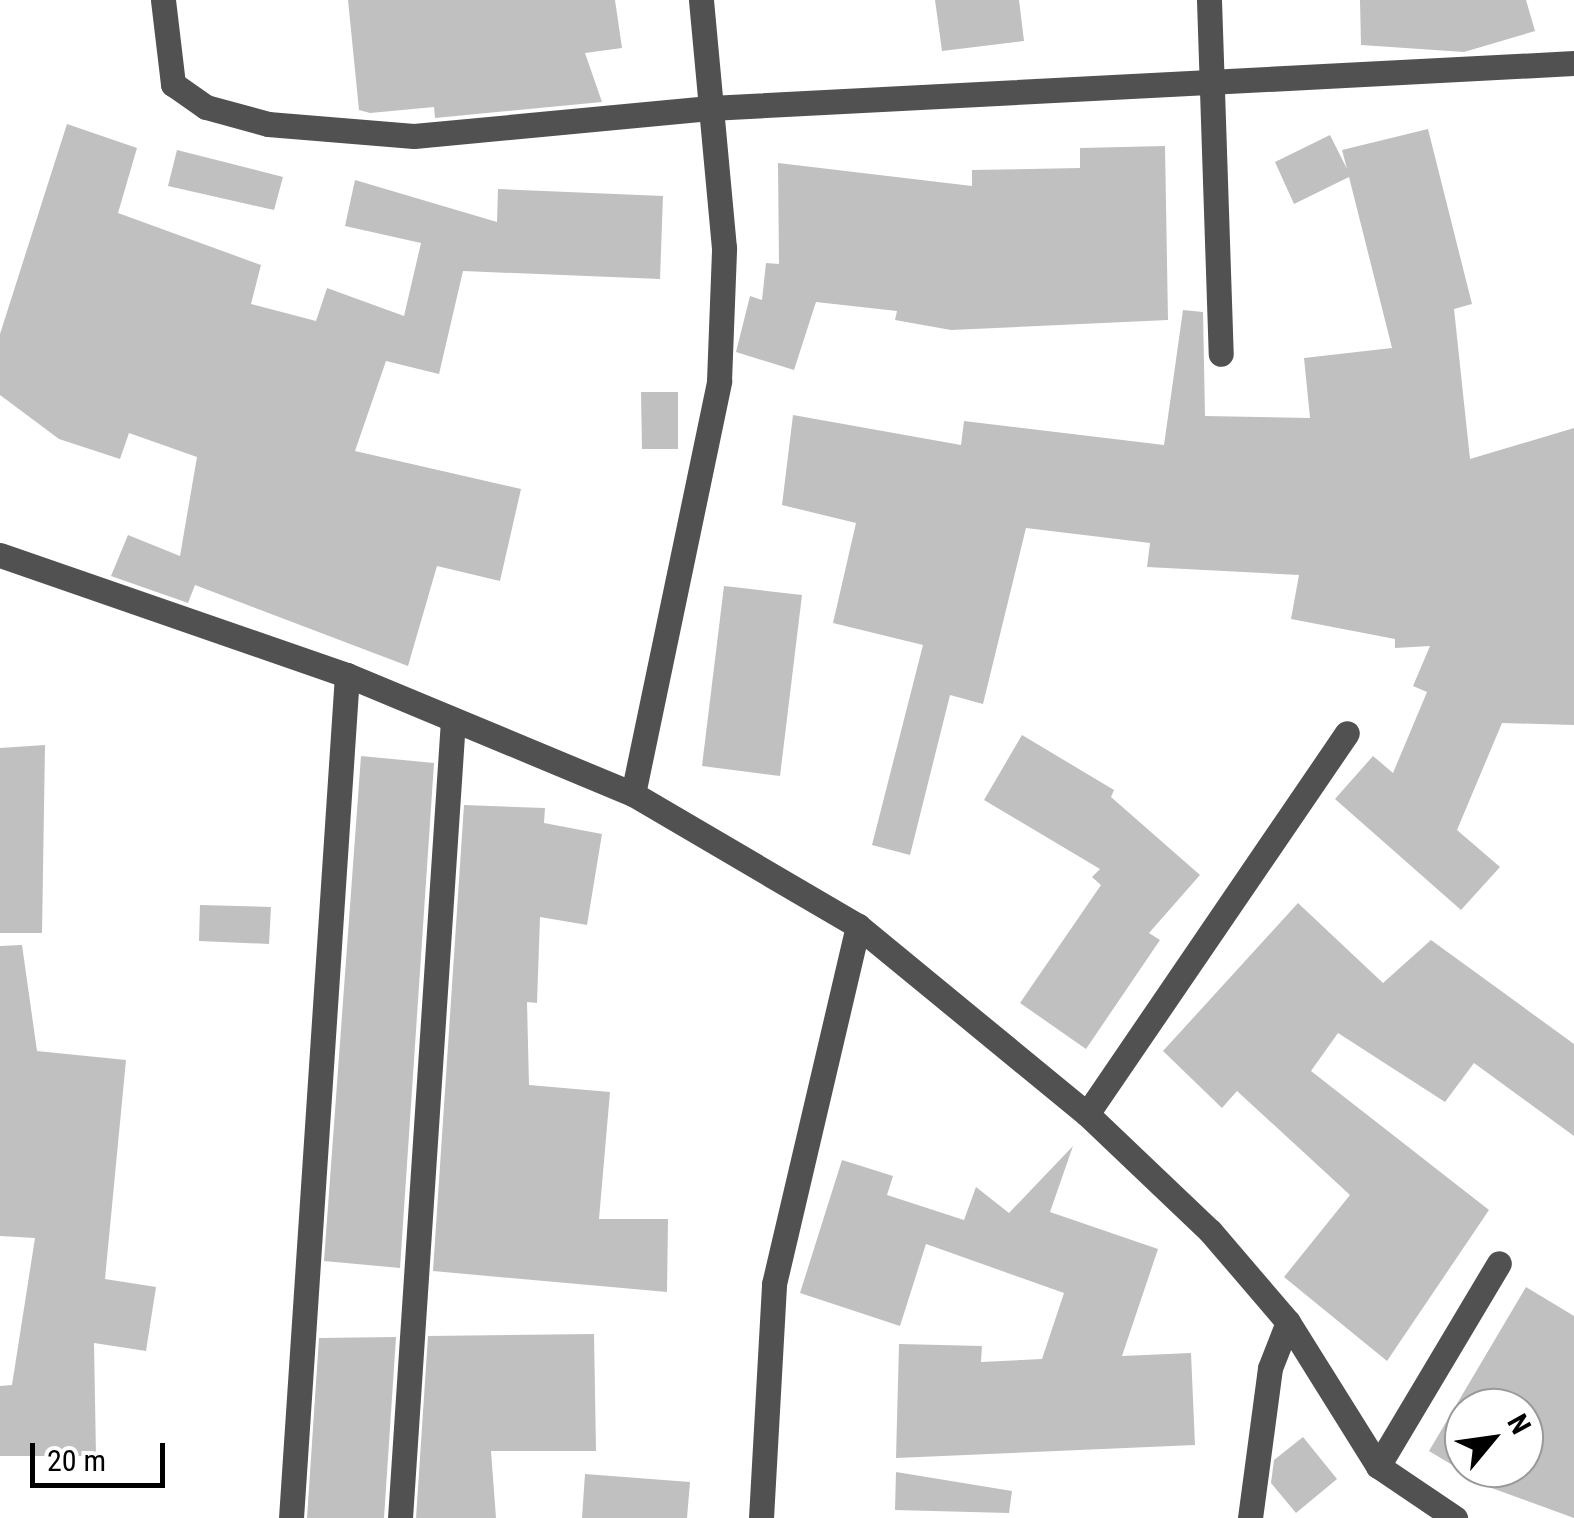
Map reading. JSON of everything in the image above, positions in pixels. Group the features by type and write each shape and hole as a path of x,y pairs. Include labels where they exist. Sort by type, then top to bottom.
{"street":[{"path":"164,0 173,84 206,106 268,124 414,136 710,108 1216,76 1574,63"},
{"path":"633,794 719,381 724,248 701,0"},
{"path":"1209,0 1216,76 1221,354"},
{"path":"0,555 347,675 633,794 858,926 1087,1114 1288,1322 1378,1466 1455,1518"},
{"path":"291,1518 347,675"},
{"path":"400,1518 453,720"},
{"path":"1087,1114 1347,733"},
{"path":"761,1518 776,1267 858,926"},
{"path":"1378,1466 1499,1263"},
{"path":"1250,1518 1270,1368 1288,1322"}],"building":[{"path":"348,0 615,0 622,48 585,53 602,102 435,118 434,107 370,113 359,110"},
{"path":"935,0 1019,0 1024,41 942,51"},
{"path":"1360,0 1526,0 1535,31 1464,52 1361,45"},
{"path":"67,124 137,148 118,213 261,265 251,304 316,321 327,288 404,316 421,243 345,226 355,180 497,222 498,189 663,196 660,279 463,271 439,374 386,361 355,451 521,489 500,581 437,566 408,666 195,585 188,603 111,576 128,535 180,556 197,457 129,433 120,459 59,439 0,395 0,334"},
{"path":"1428,129 1472,304 1454,309 1470,459 1574,428 1574,725 1502,723 1457,830 1500,867 1461,910 1335,799 1373,756 1393,773 1427,692 1413,686 1430,646 1395,648 1395,639 1291,619 1299,575 1147,567 1150,543 1026,528 983,704 950,695 910,855 872,845 923,645 833,623 856,523 782,505 793,415 961,445 964,421 1164,445 1183,310 1203,312 1205,416 1310,418 1304,358 1392,348 1349,177 1294,204 1275,162 1330,135 1347,169 1342,150"},
{"path":"1165,146 1168,320 951,330 895,320 897,311 816,302 794,370 736,352 750,296 762,300 766,263 779,264 778,163 972,186 972,170 1080,168 1080,148"},
{"path":"177,150 283,177 274,210 168,186"},
{"path":"641,392 678,392 678,449 642,449"},
{"path":"724,586 802,595 780,776 702,766"},
{"path":"1022,735 1114,790 1111,797 1200,875 1149,933 1160,940 1086,1049 1020,1003 1101,885 1092,877 1100,869 984,800"},
{"path":"45,745 42,933 0,933 0,748"},
{"path":"361,756 434,763 400,1268 324,1261"},
{"path":"464,805 545,808 544,823 602,834 587,925 540,917 537,1003 527,1002 529,1085 610,1092 599,1219 668,1219 667,1292 433,1271"},
{"path":"1298,903 1383,983 1431,940 1574,1044 1574,1136 1474,1063 1445,1102 1338,1033 1311,1071 1489,1210 1387,1361 1284,1277 1350,1195 1237,1091 1222,1108 1163,1051"},
{"path":"200,905 271,907 269,944 199,941"},
{"path":"22,945 37,1051 126,1060 105,1279 156,1287 146,1351 94,1343 96,1456 0,1456 0,1386 12,1385 35,1238 0,1236 0,946"},
{"path":"1073,1146 1050,1212 1158,1249 1122,1356 1191,1353 1195,1445 896,1458 899,1344 982,1346 981,1362 1042,1359 1064,1293 926,1244 900,1326 800,1293 842,1160 893,1176 887,1195 964,1220 976,1187 1009,1213"},
{"path":"1526,1287 1574,1316 1574,1518 1492,1488 1544,1488 1544,1388 1466,1388"},
{"path":"594,1334 596,1451 491,1451 496,1518 416,1518 428,1336"},
{"path":"396,1337 384,1518 307,1518 319,1338"},
{"path":"1444,1426 1444,1460 1429,1451"},
{"path":"1303,1437 1337,1479 1296,1513 1271,1483 1274,1460"},
{"path":"896,1472 1012,1491 1009,1513 895,1510"},
{"path":"585,1474 690,1482 687,1518 582,1518"}]}
